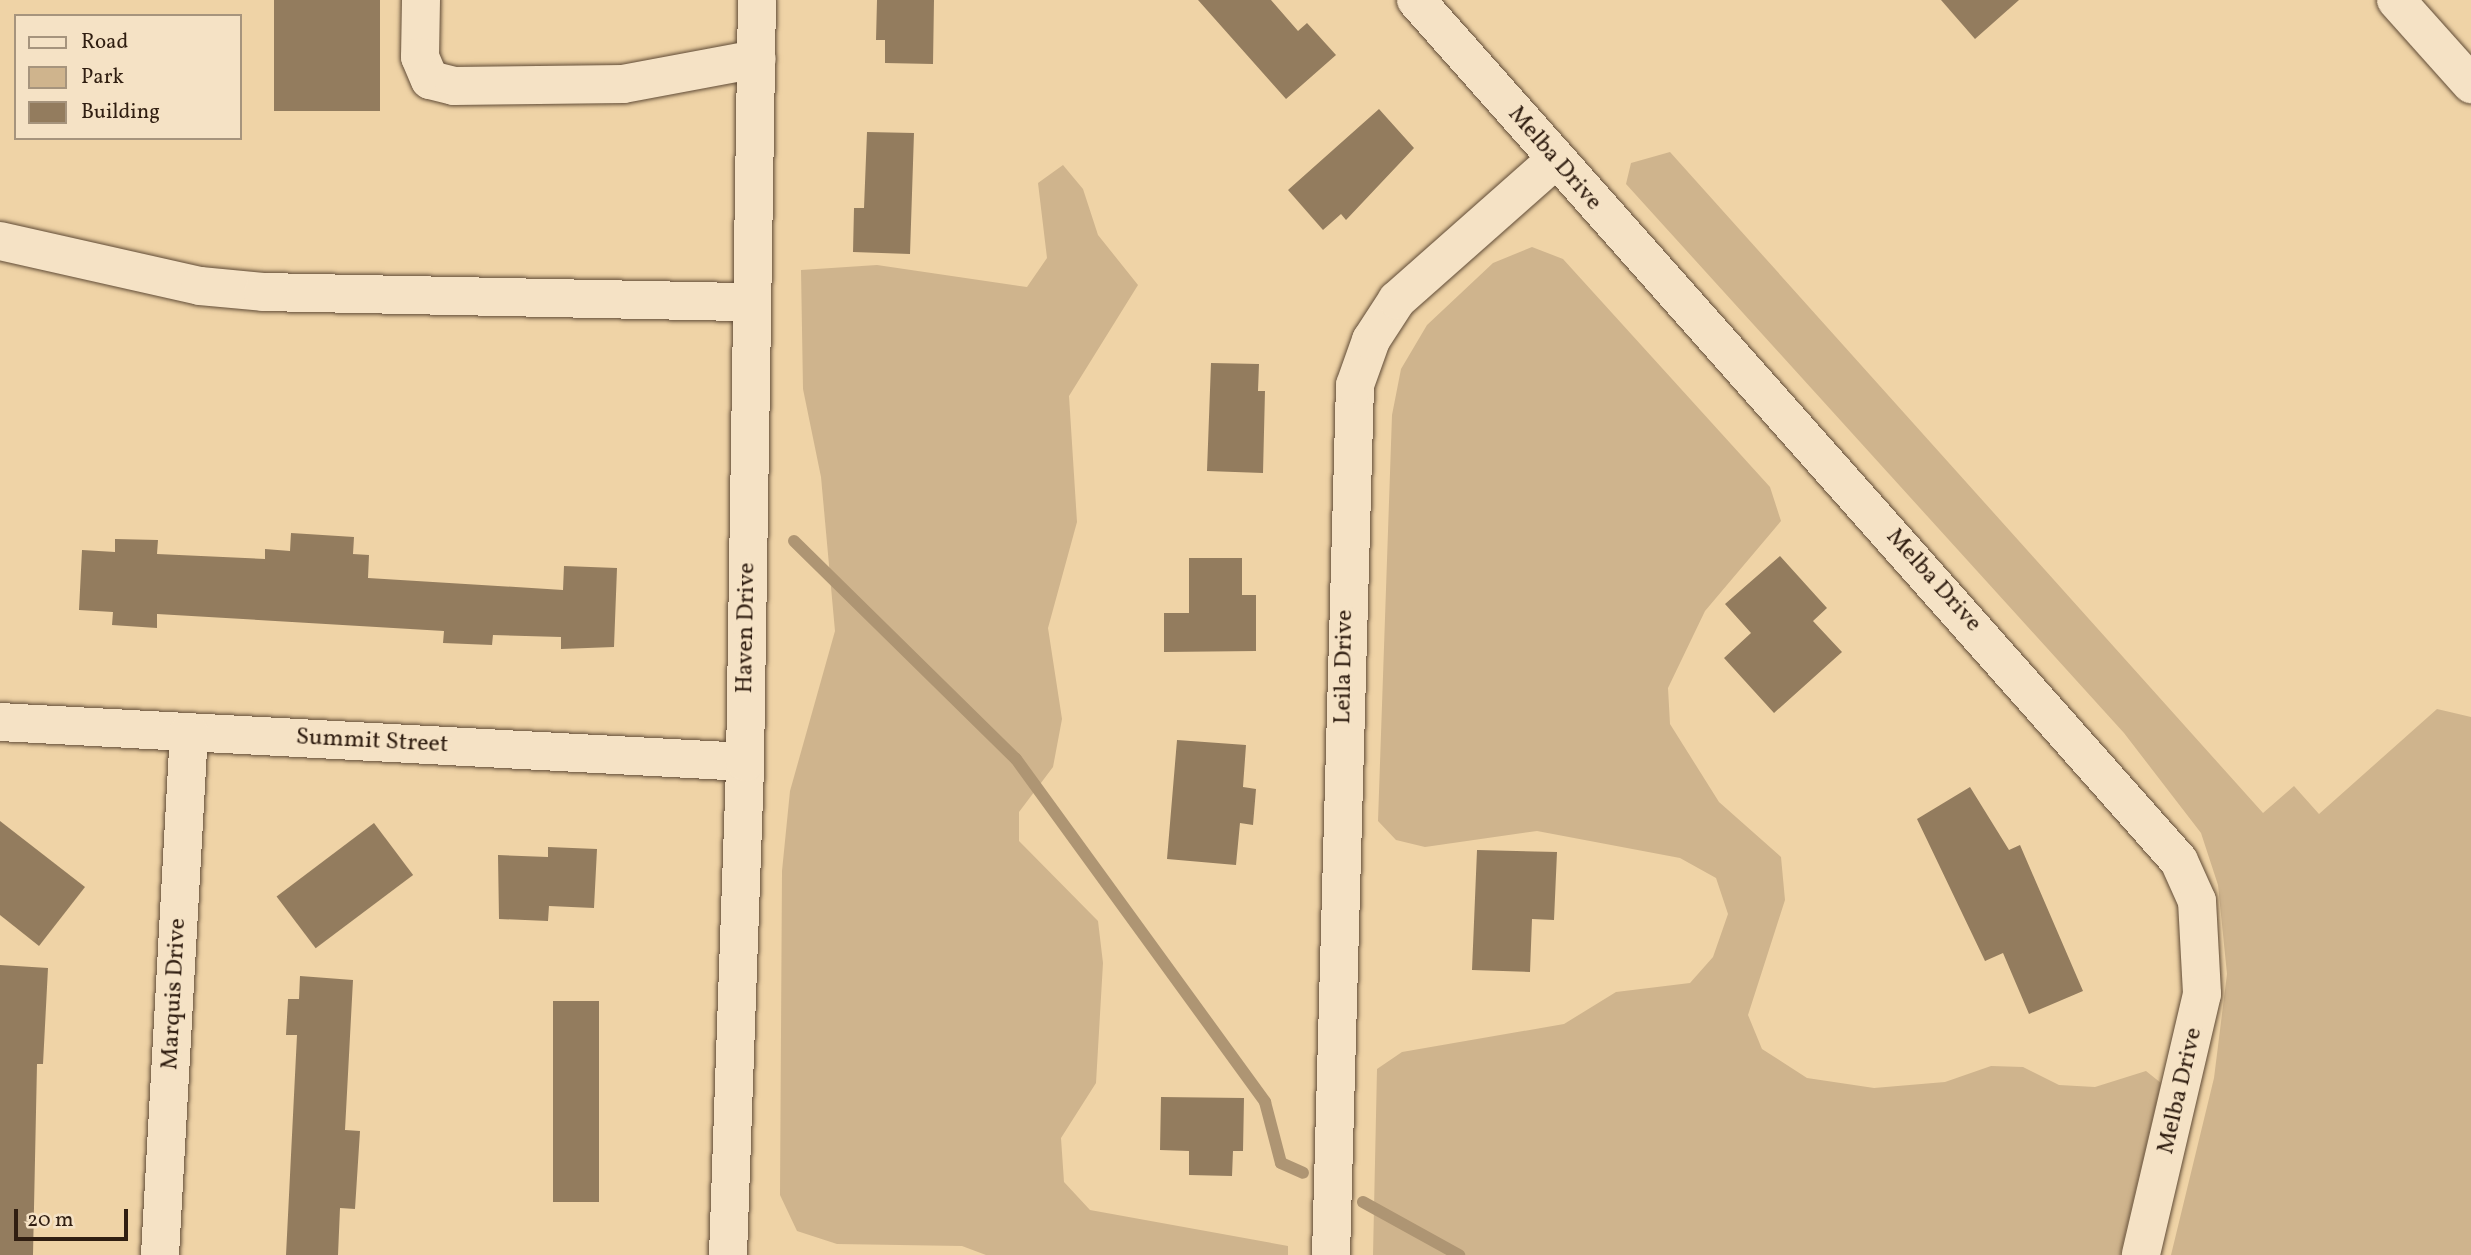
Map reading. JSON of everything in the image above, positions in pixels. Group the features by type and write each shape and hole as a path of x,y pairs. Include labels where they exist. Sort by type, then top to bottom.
{"street":[{"path":"421,0 420,57 430,80 516,89 692,76 757,59"},
{"name":"Haven Drive","path":"728,1255 745,762 757,0"},
{"name":"Melba Drive","path":"1416,0 1554,161 2179,861 2197,901 2202,994 2141,1255"},
{"path":"2396,0 2471,84"},
{"name":"Leila Drive","path":"1331,1255 1355,385 1371,340 1397,300 1554,161"},
{"path":"0,240 200,286 263,292 752,302"},
{"name":"Summit Street","path":"0,722 745,762"},
{"name":"Marquis Drive","path":"160,1255 189,732"}],"green space":[{"path":"1670,152 2263,813 2294,786 2319,814 2437,709 2471,717 2471,1255 2171,1255 2214,1078 2227,974 2218,885 2201,833 2124,733 1626,184 1631,163"},
{"path":"1063,165 1083,189 1098,235 1138,285 1069,396 1077,522 1048,628 1062,719 1053,767 1019,812 1019,841 1098,921 1103,963 1096,1083 1061,1138 1064,1182 1090,1210 1288,1246 1288,1255 986,1255 962,1246 837,1244 797,1231 780,1195 782,871 790,791 835,631 821,477 803,389 801,270 877,265 1027,287 1047,258 1038,183"},
{"path":"1532,247 1563,259 1770,487 1781,521 1705,611 1668,688 1670,724 1719,802 1781,857 1785,900 1748,1015 1762,1049 1807,1078 1874,1088 1945,1082 1991,1066 2023,1067 2059,1085 2095,1087 2146,1071 2161,1083 2120,1255 1373,1255 1377,1069 1402,1052 1564,1024 1616,992 1690,983 1713,957 1728,914 1716,878 1680,858 1537,831 1425,847 1396,840 1378,821 1392,415 1401,369 1427,325 1493,263"}],"building":[{"path":"274,0 380,0 380,111 274,111"},
{"path":"877,0 934,0 933,64 885,63 885,40 876,40"},
{"path":"1198,0 1271,0 1298,31 1307,23 1336,55 1286,99"},
{"path":"1941,0 2019,0 1975,39"},
{"path":"1379,109 1414,148 1346,220 1341,214 1323,230 1288,190"},
{"path":"867,132 914,133 910,254 853,252 854,208 864,208"},
{"path":"1211,363 1259,364 1258,391 1265,391 1263,473 1207,471"},
{"path":"291,533 354,537 353,554 369,555 368,578 563,590 564,566 617,568 614,647 561,649 561,637 493,635 492,645 443,643 444,631 157,614 157,628 112,625 113,612 79,610 82,550 115,552 115,539 158,540 157,554 265,559 265,549 290,551"},
{"path":"1780,556 1827,608 1813,621 1842,652 1774,713 1724,658 1751,633 1725,604"},
{"path":"1189,558 1242,558 1242,595 1256,595 1256,651 1164,652 1164,613 1189,613"},
{"path":"1177,740 1246,745 1243,787 1256,789 1253,825 1240,823 1236,865 1167,859"},
{"path":"1970,787 2009,850 2020,845 2083,991 2029,1014 2003,953 1985,961 1917,819"},
{"path":"0,821 85,887 39,946 0,915"},
{"path":"374,823 413,875 316,948 277,896"},
{"path":"548,847 597,849 594,908 549,906 548,921 499,919 498,855 548,857"},
{"path":"1477,850 1557,852 1554,920 1532,919 1530,972 1472,970"},
{"path":"0,965 48,968 43,1064 37,1064 33,1255 0,1255"},
{"path":"300,976 353,980 345,1130 360,1131 355,1209 340,1208 338,1255 286,1255 297,1035 286,1035 288,999 299,999"},
{"path":"553,1001 599,1001 599,1202 553,1202"},
{"path":"1161,1097 1244,1098 1243,1151 1233,1151 1232,1176 1189,1175 1189,1151 1160,1150"}],"waterway":[{"path":"794,541 1016,759 1265,1102 1281,1163 1303,1173"},
{"path":"1363,1202 1459,1255"}]}
